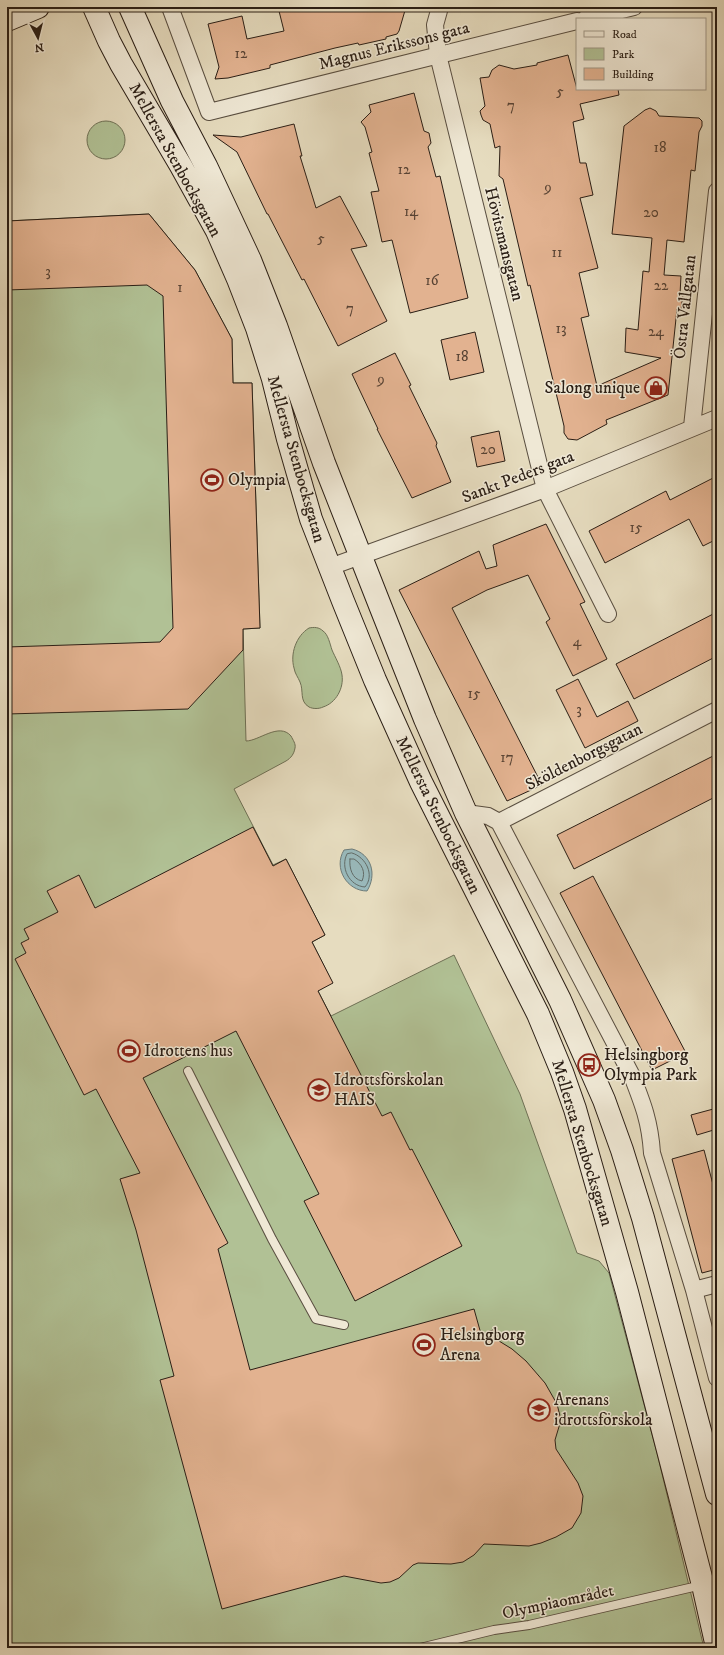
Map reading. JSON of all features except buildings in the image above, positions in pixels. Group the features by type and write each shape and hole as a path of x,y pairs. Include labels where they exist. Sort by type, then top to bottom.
{"main road":[{"path":"7,20 38,7"},
{"name":"Mellersta Stenbocksgatan","path":"94,7 121,64 213,224 238,279 257,328 273,379 288,439 311,519 375,680 421,782 538,1014 562,1072 575,1108 625,1286 703,1585 717,1647"},
{"name":"Mellersta Stenbocksgatan","path":"130,7 172,101 206,166 250,260 276,326 324,463 425,719 466,813 560,1000 604,1100 622,1150 643,1218 717,1494"}],"street":[{"name":"Magnus Erikssons gata","path":"170,7 210,112 576,21"},
{"name":"Hövitsmansgatan","path":"440,7 434,25 438,55 545,489 608,614"},
{"path":"589,18 634,7"},
{"name":"Östra Vallgatan","path":"692,427 717,191"},
{"name":"Sankt Peders gata","path":"330,567 545,489 692,427 717,418"},
{"name":"Sköldenborgsgatan","path":"499,822 717,710"},
{"path":"466,813 488,816 499,822 632,1076 648,1118 651,1133 652,1153 694,1290 717,1378"},
{"path":"694,1290 717,1284"}],"lane":[{"path":"188,1071 272,1239 316,1319 344,1325"},
{"name":"Olympiaområdet","path":"420,1648 494,1630 529,1625 703,1585"}],"green space":[{"path":"106,121 116,124 122,130 125,140 122,150 116,156 106,159 96,156 90,150 87,140 90,130 96,124"},
{"path":"149,214 195,270 232,339 233,383 252,383 260,628 243,629 246,741 275,731 281,731 286,732 291,736 294,742 295,750 288,760 234,789 273,865 286,859 325,935 312,942 332,982 318,991 331,1016 454,955 520,1094 577,1253 599,1261 609,1273 657,1453 704,1648 7,1648 7,221"},
{"path":"315,627 325,632 342,675 342,685 335,699 328,705 321,708 309,707 304,702 301,685 293,663 297,640 304,631"}],"water":[{"path":"352,849 364,855 371,866 372,878 367,891 353,887 348,883 341,871 341,857 344,850"}],"place":[{"name":"Salong unique","path":"656,388"},
{"name":"Olympia","path":"212,480"},
{"name":"Idrottens hus","path":"129,1051"},
{"name":"Helsingborg Olympia Park","path":"589,1065"},
{"name":"Idrottsförskolan HAIS","path":"319,1090"},
{"name":"Helsingborg Arena","path":"424,1345"},
{"name":"Arenans idrottsförskola","path":"539,1410"}]}
